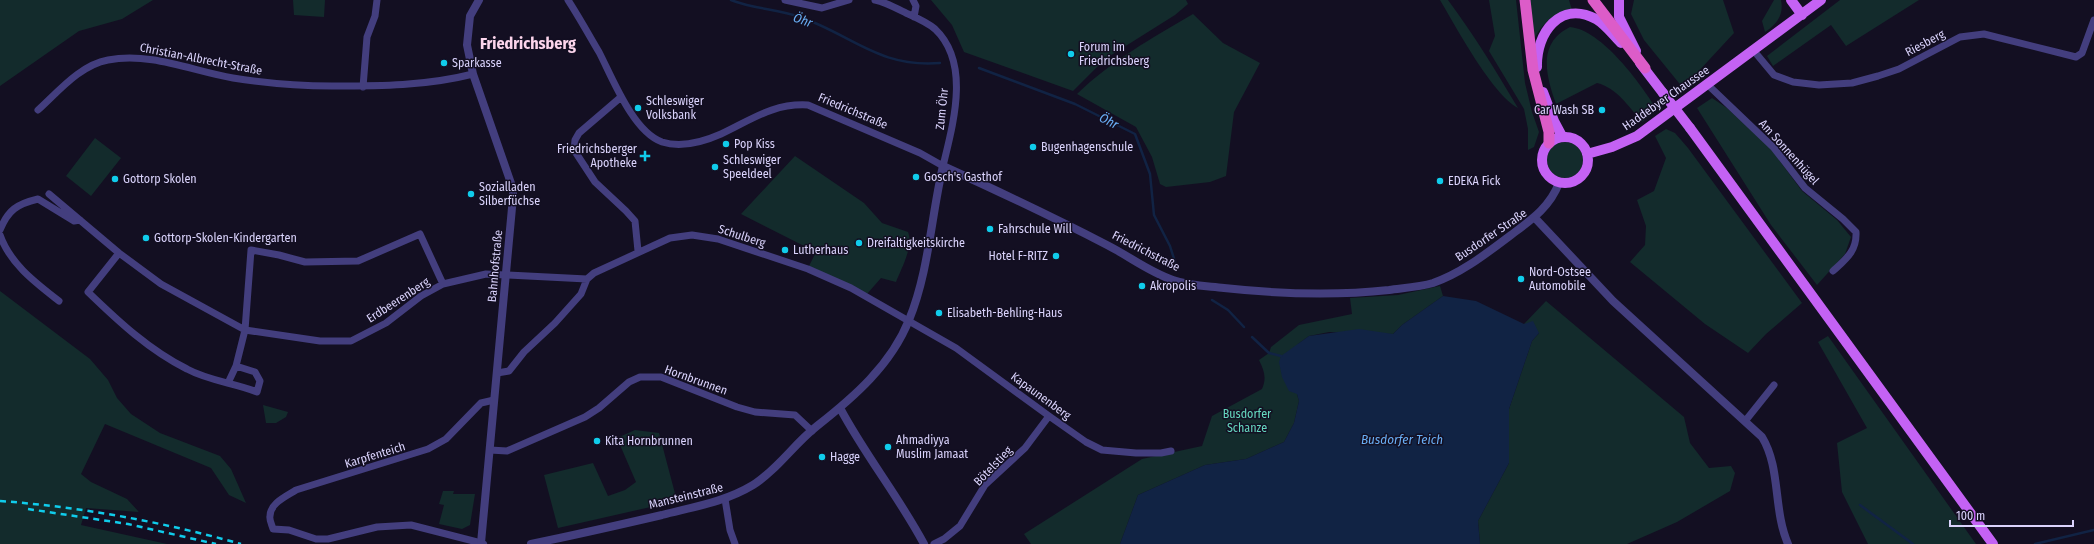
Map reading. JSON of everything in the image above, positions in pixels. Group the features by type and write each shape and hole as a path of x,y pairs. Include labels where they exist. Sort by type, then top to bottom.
{"highway":[{"path":"1525,0 1533,70 1538,96 1549,132 1549,143"},
{"path":"1593,0 1645,68"}],"main road":[{"path":"1618,0 1617,8 1622,25 1645,68 1993,544"},
{"path":"1791,0 1806,8"},
{"name":"Haddebyer Chaussee","path":"1587,154 1626,142 1638,136 1754,51 1806,8 1821,0"},
{"path":"1566,137 1549,143 1543,153 1543,167 1552,179 1559,183 1566,184 1581,177 1587,166 1587,154 1579,142 1566,137 1562,136 1554,122 1538,70 1539,44 1542,34 1551,23 1563,16 1575,13 1595,19 1602,24 1645,68"}],"street":[{"path":"363,87 368,37 375,16 377,0"},
{"name":"Bahnhofstraße","path":"479,0 473,8 467,28 467,45 473,74 514,197 494,400 482,544"},
{"name":"Friedrichstraße","path":"568,0 599,54 621,97 643,128 654,138 665,143 686,144 704,142 759,113 792,104 808,105 920,153 943,166 1109,246 1140,265 1182,283"},
{"path":"785,0 822,8 849,0"},
{"name":"Zum Öhr","path":"875,0 914,17 934,29 948,49 954,64 957,91 955,114 943,166"},
{"path":"913,0 916,6 914,17"},
{"name":"Riesberg","path":"1754,51 1774,75 1793,82 1819,85 1852,83 1899,69 1960,37 1984,34 2076,57 2082,53 2094,20"},
{"name":"Christian-Albrecht-Straße","path":"38,110 81,72 93,65 108,60 139,57 232,78 274,83 363,87 422,84 473,74"},
{"name":"Am Sonnenhügel","path":"1708,85 1774,148 1806,188 1856,232 1856,242 1851,254 1833,271"},
{"path":"621,97 579,134 575,140 574,150 595,182 626,210 635,221 638,251"},
{"name":"Mansteinstraße","path":"531,544 725,499 755,484 786,457 812,431 869,383 891,352 909,322 921,287 943,166"},
{"path":"1535,218 1546,207 1555,194 1559,183"},
{"name":"Erdbeerenberg","path":"48,194 119,253 161,284 221,319 245,330 320,341 352,341 386,323 421,296 443,284 486,274 587,279"},
{"name":"Erdbeerenberg","path":"0,230 5,218 20,204 38,199 74,221 80,220"},
{"name":"Busdorfer Straße","path":"1182,283 1268,293 1356,293 1432,283 1457,272 1488,252 1535,218 1613,301 1746,420 1762,437 1771,454 1779,515 1788,544"},
{"path":"228,383 236,366 245,330 251,250 305,262 358,261 420,234 443,284"},
{"path":"0,235 5,248 17,264 36,283 59,301"},
{"name":"Schulberg","path":"587,279 594,273 638,251 670,238 692,235 718,238 808,268 851,288 909,322"},
{"path":"119,253 88,292 122,325 149,346 188,370 257,392 260,381 255,372 236,366"},
{"path":"497,373 509,371 524,352 555,324 581,294 587,279"},
{"name":"Kapaunenberg","path":"909,322 956,348 1086,442 1102,450 1136,453 1162,453 1171,451"},
{"name":"Hornbrunnen","path":"490,450 507,451 585,417 599,408 629,382 640,377 661,377 737,407 755,412 794,415 812,431"},
{"path":"1746,420 1774,385"},
{"name":"Karpfenteich","path":"482,544 411,525 377,527 328,539 316,539 289,530 273,529 270,516 273,508 282,498 296,490 428,449 446,439 481,403 494,400"},
{"path":"840,408 852,430 901,502 924,544"},
{"name":"Bötelstieg","path":"934,544 944,539 960,526 986,485 1025,448 1049,416"},
{"path":"725,499 730,530 735,544"}],"green space":[{"path":"0,0 153,0 122,19 79,31 0,86"},
{"path":"293,0 325,0 324,17 294,15"},
{"path":"931,0 1186,0 1188,4 1175,15 1105,59 1073,91 964,52 952,25"},
{"path":"1440,0 1448,0 1458,13 1518,108 1497,89 1486,75"},
{"path":"1489,0 1516,0 1525,83 1532,112 1539,132 1534,147 1528,150 1528,129 1524,109 1489,51 1495,36"},
{"path":"1529,0 1569,0 1572,10 1554,16 1545,23 1534,39"},
{"path":"1634,0 1723,0 1734,33 1683,88 1644,40 1631,14"},
{"path":"1774,0 1781,0 1782,5 1779,19 1765,32 1762,21"},
{"path":"1840,0 1919,0 1846,46 1831,25 1773,66 1767,56"},
{"path":"1193,14 1223,43 1260,63 1234,112 1226,176 1210,182 1166,187 1160,184 1152,157 1136,127 1077,94 1104,71 1147,41"},
{"path":"1570,27 1582,30 1595,38 1620,60 1641,86 1657,110 1642,122 1617,94 1604,85 1597,83 1556,104 1547,72 1548,51 1552,42"},
{"path":"1712,98 1727,108 1771,149 1802,191 1837,220 1851,237 1845,254 1817,285 1771,225 1697,108"},
{"path":"1666,129 1675,133 1688,148 1802,303 1766,334 1748,353 1705,324 1630,262 1645,245 1646,226 1637,200 1654,191 1666,158 1655,136"},
{"path":"95,138 121,158 91,196 66,176"},
{"path":"1565,142 1578,147 1583,160 1578,173 1565,178 1552,173 1547,160 1552,147"},
{"path":"795,156 864,203 882,223 908,232 908,251 896,282 881,278 867,294 809,266 816,252 741,214"},
{"name":"Busdorfer Schanze","path":"1440,286 1443,296 1402,325 1393,334 1329,332 1309,336 1298,344 1297,394 1299,401 1294,423 1284,442 1246,459 1205,465 1138,495 1120,544 1031,544 1024,534 1142,459 1202,446 1212,416 1262,389 1264,374 1259,360 1269,353 1271,347 1299,325 1352,314 1350,298 1398,295"},
{"path":"0,291 90,359 108,380 117,398 131,414 160,433 220,456 231,469 246,503 229,495 211,468 105,424 81,474 91,482 127,499 139,512 86,508 81,525 167,544 0,544"},
{"path":"1546,301 1684,417 1690,443 1709,468 1731,466 1735,473 1730,491 1677,522 1627,544 1480,544 1478,521 1509,463 1509,409 1532,341 1539,333 1524,324"},
{"path":"1828,336 1976,544 1868,544 1842,492 1837,443 1867,428 1818,342"},
{"path":"263,405 288,412 286,417 276,423 266,423"},
{"path":"635,430 659,433 677,501 558,528 544,475 593,463 608,496 625,490 636,482 617,438"},
{"path":"443,491 454,491 453,494 475,494 470,525 462,529 439,524 444,505 439,504"}],"water":[{"name":"Busdorfer Teich","path":"1443,296 1476,301 1524,324 1533,321 1539,333 1532,341 1509,409 1509,463 1478,521 1480,544 1120,544 1138,495 1205,465 1246,459 1284,442 1294,423 1299,401 1297,394 1289,391 1282,377 1279,362 1281,356 1309,336 1359,329 1393,334 1402,325"}],"waterway":[{"name":"Öhr","path":"731,0 800,17 818,24 867,49 883,55 919,63 940,63"},
{"name":"Öhr","path":"979,68 1075,104 1135,134 1150,174 1154,215 1170,246 1175,262"},
{"name":"Öhr","path":"1212,300 1228,310 1244,327"},
{"name":"Öhr","path":"1252,337 1269,353 1281,356"},
{"path":"1860,505 1913,544"},
{"path":"2035,544 2094,530"}],"railway":[{"path":"0,501 61,507 122,516 241,544"},
{"path":"28,509 128,524 216,544"}],"place":[{"name":"Forum im Friedrichsberg","path":"1071,54"},
{"name":"Sparkasse","path":"444,63"},
{"name":"Schleswiger Volksbank","path":"638,108"},
{"name":"Car Wash SB","path":"1602,110"},
{"name":"Pop Kiss","path":"726,144"},
{"name":"Bugenhagenschule","path":"1033,147"},
{"name":"Friedrichsberger Apotheke","path":"645,156"},
{"name":"Schleswiger Speeldeel","path":"715,167"},
{"name":"Gosch's Gasthof","path":"916,177"},
{"name":"Gottorp Skolen","path":"115,179"},
{"name":"EDEKA Fick","path":"1440,181"},
{"name":"Sozialladen Silberfüchse","path":"471,194"},
{"name":"Fahrschule Will","path":"990,229"},
{"name":"Gottorp-Skolen-Kindergarten","path":"146,238"},
{"name":"Dreifaltigkeitskirche","path":"859,243"},
{"name":"Lutherhaus","path":"785,250"},
{"name":"Hotel F-RITZ","path":"1056,256"},
{"name":"Nord-Ostsee Automobile","path":"1521,279"},
{"name":"Akropolis","path":"1142,286"},
{"name":"Elisabeth-Behling-Haus","path":"939,313"},
{"name":"Kita Hornbrunnen","path":"597,441"},
{"name":"Ahmadiyya Muslim Jamaat","path":"888,447"},
{"name":"Hagge","path":"822,457"}],"district":[{"name":"Friedrichsberg","path":"528,43"}]}
